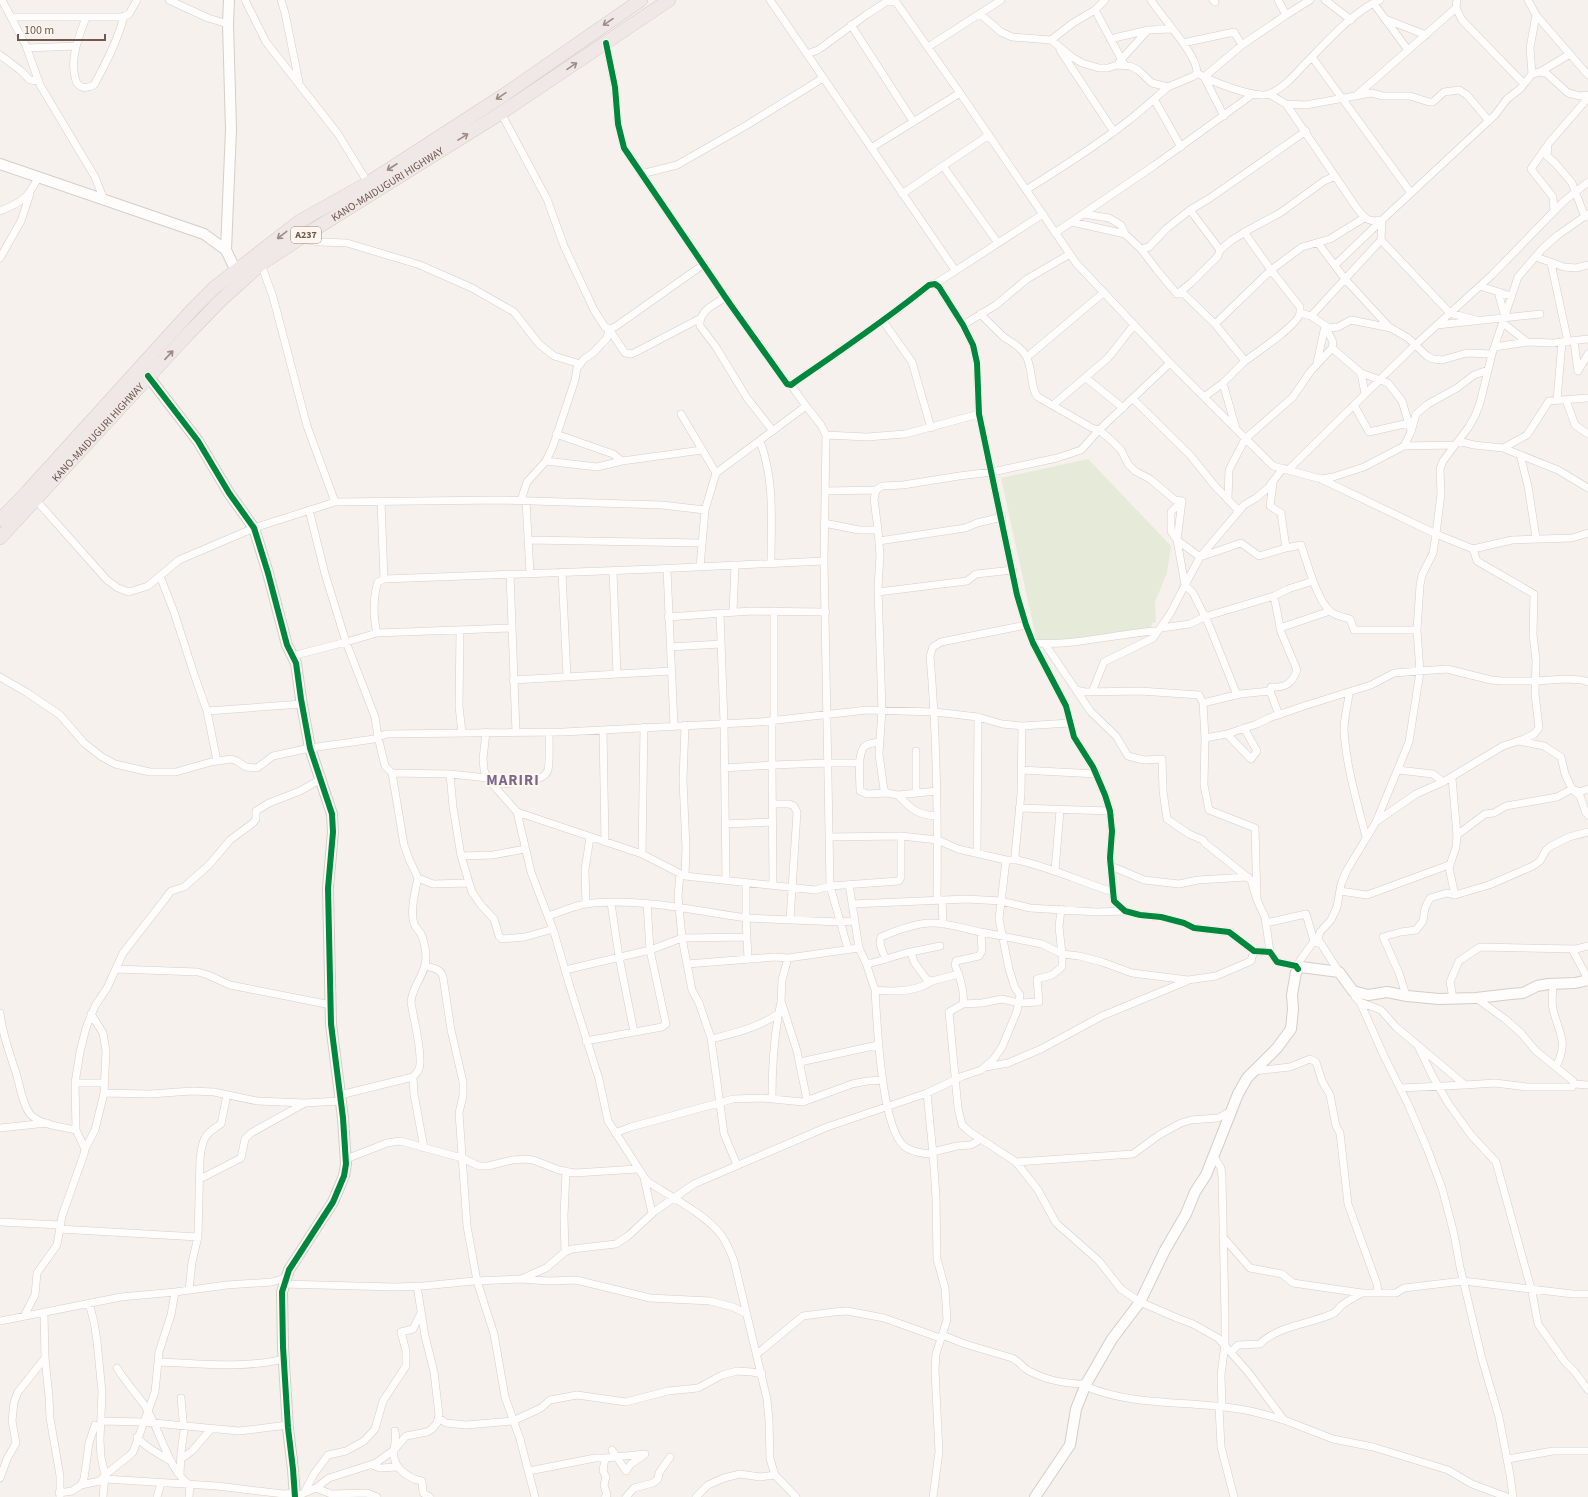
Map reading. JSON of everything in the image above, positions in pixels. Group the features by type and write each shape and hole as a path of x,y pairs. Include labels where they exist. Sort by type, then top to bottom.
{"highway":[{"name":"KANO-MAIDUGURI HIGHWAY","path":"0,520 28,492 192,310 215,287 300,221 368,183 500,97 640,0"},
{"name":"KANO-MAIDUGURI HIGHWAY","path":"0,538 148,376 221,300 261,264 501,114 669,0"}],"street":[{"path":"2,0 27,48 39,81 57,115 95,177 104,200"},
{"path":"11,17 124,16 129,14 137,0"},
{"path":"169,0 208,18 228,24"},
{"path":"229,0 230,129 226,250 236,271"},
{"path":"245,0 266,42 338,134 368,183"},
{"path":"281,0 300,85"},
{"path":"770,0 955,270"},
{"path":"928,47 1001,0"},
{"path":"1054,42 1073,23 1095,10 1106,0"},
{"path":"1151,0 1183,43 1224,116"},
{"path":"1278,0 1286,15"},
{"path":"1026,190 1082,155 1114,132 1168,87 1200,75 1310,0"},
{"path":"1326,0 1351,20"},
{"path":"1457,0 1456,8 1462,20 1524,84"},
{"path":"1528,0 1536,15 1588,75"},
{"path":"807,54 818,50 886,2 896,2 1076,263 1170,363 1273,466 1321,479 1436,534 1472,549 1512,540 1572,538 1588,533"},
{"path":"1269,94 1288,82 1351,20 1377,2 1385,19 1408,50"},
{"path":"1357,96 1456,8"},
{"path":"1095,10 1121,63 1138,70 1152,83 1168,87"},
{"path":"980,14 1001,32 1012,37 1054,42 1082,63 1099,68 1108,68 1121,63 1148,30"},
{"path":"1532,74 1530,48 1536,15"},
{"path":"86,17 76,46 73,60 73,70 76,82 80,86 90,87 94,85 104,66 124,16"},
{"path":"1385,19 1426,34"},
{"path":"852,25 913,121"},
{"path":"1110,39 1148,30 1172,28"},
{"path":"1183,43 1234,32 1242,46"},
{"path":"1054,42 1114,132"},
{"path":"606,44 615,87 618,124 624,148 783,379 791,385 821,425 826,435 824,561 830,886 848,949"},
{"path":"27,48 76,46"},
{"path":"1334,265 1489,121 1507,99 1524,84 1532,74 1540,72 1570,54"},
{"path":"0,55 20,70 30,80 39,81"},
{"path":"1312,57 1411,193"},
{"path":"1540,72 1546,74 1568,93 1588,96"},
{"path":"1200,75 1219,84 1253,94 1269,94 1286,104 1306,131 1364,218 1374,222 1382,220"},
{"path":"641,174 677,165 747,125 823,78"},
{"path":"1286,104 1306,105 1371,93 1383,96 1404,96 1433,102 1444,92 1459,90 1467,95 1489,121"},
{"path":"871,148 960,93"},
{"path":"1055,233 1181,147 1253,94"},
{"path":"1554,211 1553,197 1532,169 1548,144 1588,96"},
{"path":"1154,99 1181,147"},
{"path":"501,114 547,199 564,246 594,310 605,327 609,329 626,353 632,354 699,319 704,312 726,297"},
{"path":"1141,248 1148,247 1166,229 1190,210 1210,198 1306,131"},
{"path":"902,194 989,135"},
{"path":"1513,1497 1508,1459 1499,1417 1482,1359 1463,1280 1454,1234 1439,1181 1419,1129 1360,1002 1355,997 1353,991 1321,946 1318,939 1320,932 1331,920 1337,907 1341,884 1347,870 1376,822 1409,742 1420,672 1417,630 1422,575 1433,553 1441,494 1440,469 1443,461 1468,428 1475,416 1480,403 1493,351 1518,277 1542,249 1558,235 1586,216 1566,175 1547,156 1548,144"},
{"path":"0,164 204,234 226,250"},
{"path":"943,166 998,243"},
{"path":"1177,294 1191,283 1218,256 1220,250 1244,232 1280,213 1324,181 1335,176"},
{"path":"0,258 21,221 30,194 38,178"},
{"path":"1092,692 1104,662 1153,638 1200,557 1244,505 1256,498 1268,488 1285,469 1354,405 1415,345 1480,286 1554,211 1588,182"},
{"path":"0,210 19,203 30,194"},
{"path":"1190,210 1220,250"},
{"path":"791,385 883,321 929,285 935,284 1043,214"},
{"path":"1084,214 1109,218 1121,225 1125,234 1141,248 1177,294"},
{"path":"1215,324 1270,270 1302,248 1330,239 1364,218"},
{"path":"1311,316 1381,240 1382,220"},
{"path":"1072,222 1125,234"},
{"path":"1204,397 1223,383 1245,361 1288,329 1300,313 1300,307 1270,270 1244,232"},
{"path":"299,239 320,242 347,243 420,265 472,288 514,312 539,344 554,356 580,364"},
{"path":"1381,240 1450,313 1476,320"},
{"path":"1318,243 1345,279 1391,328 1408,338 1427,356 1433,359 1442,360 1467,353 1493,351 1527,342 1568,342 1588,339"},
{"path":"963,325 996,305 1027,279 1070,254"},
{"path":"1536,257 1564,267 1576,268 1588,266"},
{"path":"1551,263 1568,342 1578,371 1588,354"},
{"path":"261,264 273,297 307,426 335,502"},
{"path":"609,329 627,319 704,264"},
{"path":"935,284 939,287 963,325 973,345 977,363 979,414 1018,595 1026,625 1033,643 1066,706 1074,737 1097,774 1110,811 1112,831 1110,866 1114,901 1124,911"},
{"path":"1480,286 1511,296"},
{"path":"1498,292 1504,320 1527,342"},
{"path":"1027,357 1103,293"},
{"path":"1177,294 1184,294 1215,324 1245,361"},
{"path":"1300,313 1311,316 1325,326 1333,329 1352,320 1391,328"},
{"path":"980,314 1004,337 1023,351 1027,357 1033,378 1035,394 1038,397 1092,428 1099,430 1121,450 1128,464 1136,471 1150,480 1174,500 1182,501 1172,512 1171,531 1177,540 1200,557"},
{"path":"1437,325 1476,320 1504,320 1540,314"},
{"path":"699,319 700,326 716,347 747,398 773,431"},
{"path":"883,321 912,362 930,428"},
{"path":"1052,405 1108,358 1134,325"},
{"path":"1228,500 1229,470 1245,439 1293,397 1317,364 1332,348 1333,342 1325,326"},
{"path":"1317,364 1325,326"},
{"path":"530,573 523,500 527,482 546,460 553,446 575,380 577,368 607,338 609,329"},
{"path":"1557,400 1568,342"},
{"path":"1332,348 1361,372 1388,383 1402,401 1411,432"},
{"path":"826,491 876,490 882,486 903,485 992,472 1057,458 1081,450 1099,430 1170,363"},
{"path":"1404,446 1411,432 1416,414 1428,404 1457,388 1474,375 1488,370"},
{"path":"1361,372 1365,394"},
{"path":"148,376 198,440 229,493 254,528 268,573 287,645 296,663 310,748 332,814 333,832 328,888 331,1024 346,1159 344,1176 333,1202 310,1236 284,1281 282,1292 281,1317 288,1426 297,1495"},
{"path":"1086,378 1123,408"},
{"path":"1223,383 1236,430"},
{"path":"1503,448 1528,435 1549,401 1588,398"},
{"path":"1133,399 1190,456 1215,486 1239,511"},
{"path":"1566,400 1575,425 1588,434"},
{"path":"1354,405 1369,432 1409,423"},
{"path":"700,567 705,510 708,495 716,473 806,406"},
{"path":"681,414 716,473"},
{"path":"826,435 868,436 905,434 979,414"},
{"path":"556,434 613,454 622,461"},
{"path":"760,441 767,459 772,496 771,564"},
{"path":"1321,479 1333,477 1364,467 1404,446 1456,443 1503,448 1558,470 1588,488"},
{"path":"546,460 597,467 622,461 702,450"},
{"path":"1520,455 1528,486 1536,538"},
{"path":"1273,481 1270,506 1281,513 1286,548"},
{"path":"876,490 874,500 880,556 878,592 882,710 879,754 884,790 887,793"},
{"path":"35,499 107,580 118,588 128,592 148,586 179,560 254,528 335,502 523,500 662,505 705,510"},
{"path":"381,501 384,579"},
{"path":"104,1093 150,1094 192,1091 214,1092 257,1101 305,1103 340,1098 413,1077 417,1073 420,1064 412,996 425,966 425,950 422,938 414,924 413,913 415,890 418,878 404,845 392,773 385,766 378,737 376,717 346,642 325,574 309,510"},
{"path":"879,541 965,528 977,523 1002,517"},
{"path":"824,523 859,530 878,530"},
{"path":"528,540 702,543"},
{"path":"1177,540 1185,585 1193,593 1209,625 1237,695"},
{"path":"1200,557 1241,543 1260,556 1302,545 1313,581 1320,596 1330,611 1350,619 1354,630 1417,630"},
{"path":"1376,822 1416,794 1452,778 1503,746 1534,734 1539,728 1535,694 1536,660 1533,635 1534,594 1477,561 1472,549"},
{"path":"377,633 375,625 375,589 378,582 384,579 667,569 824,561"},
{"path":"733,612 735,565"},
{"path":"667,569 674,726"},
{"path":"878,592 967,581 976,574 1013,570"},
{"path":"613,571 617,674"},
{"path":"562,572 567,677"},
{"path":"510,574 516,732"},
{"path":"160,576 174,612 195,678 208,712 217,761"},
{"path":"1033,643 1045,644 1090,640 1181,626 1190,624 1204,617 1274,596 1288,589 1313,581"},
{"path":"1274,596 1280,628 1297,670 1294,678 1289,684 1279,687 1271,686 1270,691 1279,715"},
{"path":"773,885 772,765 774,611"},
{"path":"1280,628 1330,611"},
{"path":"668,617 733,612 826,612"},
{"path":"720,613 724,723 726,880"},
{"path":"943,924 940,900 935,712 930,656 933,647 941,642 1026,625"},
{"path":"292,656 377,633 511,628"},
{"path":"460,631 459,706 462,732"},
{"path":"670,647 721,644"},
{"path":"1045,644 1091,712 1116,736 1128,756 1144,760 1162,759 1163,791 1167,819 1189,834 1203,840 1251,880 1266,923 1270,952 1277,962 1297,967 1339,972"},
{"path":"1205,738 1227,734 1279,715 1349,693 1371,685 1394,673 1447,669 1491,680 1536,681 1565,679 1582,680 1588,682"},
{"path":"513,680 671,672"},
{"path":"0,678 26,692 60,715 84,743 102,757 115,764 150,772 176,772 217,761 231,759 246,767 257,768 273,756 310,748 378,737 386,734 549,732 644,728 773,720 867,710 935,712 978,717 1002,724 1022,726 1070,723"},
{"path":"1076,690 1092,692 1140,690 1199,695 1203,703 1205,738 1204,785 1209,810 1255,828 1257,900"},
{"path":"1203,703 1237,695 1270,691"},
{"path":"1349,693 1344,728 1347,753 1356,799 1366,837"},
{"path":"208,712 302,704"},
{"path":"977,853 978,717"},
{"path":"685,725 683,780 686,848 678,896 682,938 693,994 699,1003 711,1039 724,1134 737,1165"},
{"path":"1017,860 1022,726"},
{"path":"642,854 644,728"},
{"path":"1227,734 1251,759 1257,751 1244,728"},
{"path":"603,730 605,842"},
{"path":"486,732 483,759 484,770 487,778 517,812 531,872 553,930 600,1083 608,1121 638,1169 648,1182 706,1220 722,1236 734,1261 762,1374 769,1420 770,1459 775,1475 796,1497"},
{"path":"493,784 534,781 543,777 548,770 549,732"},
{"path":"1519,741 1544,746 1561,757 1564,774 1572,789 1580,796 1588,815"},
{"path":"879,742 864,747 860,754 860,790 863,793 887,793 898,795 937,791"},
{"path":"916,751 916,793"},
{"path":"724,768 827,762 860,763"},
{"path":"1021,770 1097,774"},
{"path":"1398,770 1433,774 1443,782"},
{"path":"392,773 450,774 487,778"},
{"path":"450,774 453,807 461,856 472,892 481,905 494,919 498,936 502,939 525,937 553,930"},
{"path":"1452,778 1457,835 1456,847 1449,865 1455,895"},
{"path":"85,1149 76,1130 75,1083 80,1052 91,1014 107,988 123,953 171,891 184,886 209,865 230,840 253,823 256,819 256,811 269,803 300,791 321,779"},
{"path":"1457,835 1485,814 1494,813 1506,806 1557,797 1572,789 1580,792 1588,789"},
{"path":"898,795 922,815 937,816"},
{"path":"773,804 789,804 794,806 796,812 790,920"},
{"path":"1019,808 1110,811"},
{"path":"1055,871 1060,810"},
{"path":"517,812 642,854 682,875 815,890 830,886 898,881 901,877 901,836"},
{"path":"725,824 773,822"},
{"path":"1406,995 1399,973 1383,937 1416,930 1423,921 1425,908 1430,898 1447,893 1455,895 1489,885 1533,866 1542,859 1546,850 1551,846 1569,837 1588,832"},
{"path":"829,837 901,836 938,840 958,849 1006,860 1017,860 1055,871 1113,892"},
{"path":"586,904 585,870 590,837"},
{"path":"461,856 493,855 525,849"},
{"path":"984,1068 993,1060 1002,1047 1017,1012 1020,995 1015,988 999,919 1006,860"},
{"path":"1340,891 1367,895 1449,865"},
{"path":"1110,866 1144,880 1179,884 1198,880 1248,877"},
{"path":"418,878 433,884 469,883"},
{"path":"746,882 748,960"},
{"path":"849,884 859,948 866,963 875,990 878,1045 887,1106 894,1131 905,1147 924,1154 957,1146 971,1145 981,1139"},
{"path":"852,904 940,900 1001,901 1030,908 1097,912 1124,911 1140,915 1161,917 1184,923 1194,928 1229,932 1254,951 1270,952"},
{"path":"611,903 619,957 634,1032"},
{"path":"548,916 586,904 647,903 746,918 840,922 854,921"},
{"path":"586,1041 662,1027 666,1024 650,950 647,903"},
{"path":"1061,909 1059,927 1062,967 1052,975 1037,979 1039,1002 1019,1003 1002,999 982,1003 963,1004 949,1012 958,1108 962,1125 1016,1162 1038,1190 1059,1226 1099,1261 1121,1289 1140,1302 1206,1330 1225,1344 1284,1420"},
{"path":"1266,923 1306,914 1314,941 1321,946"},
{"path":"886,959 880,945 881,937 915,925 930,923 943,924 1004,938 1042,944 1062,954 1079,956 1102,962 1132,973 1188,980"},
{"path":"963,1004 964,996 959,974 955,965 956,961 979,956 982,951 981,932"},
{"path":"565,970 650,950 682,938 747,937"},
{"path":"1035,1497 1070,1445 1076,1409 1085,1385 1112,1339 1140,1302 1165,1250 1186,1214 1195,1192 1206,1175 1238,1094 1247,1078 1285,1039 1291,1029 1293,1009 1292,996 1297,967 1314,941"},
{"path":"866,963 872,963 911,952 940,946"},
{"path":"1453,998 1450,982 1459,961 1480,947 1572,949 1588,946"},
{"path":"687,964 775,957 788,958 859,948"},
{"path":"1353,991 1368,995 1387,992 1439,999 1476,998 1523,993 1537,986 1575,983 1588,979 1572,949"},
{"path":"521,1279 546,1268 565,1252 572,1249 616,1244 628,1236 652,1213 694,1184 827,1127 927,1093 984,1068 1008,1063 1041,1048 1102,1016 1188,980 1216,976 1251,961 1254,951"},
{"path":"911,952 920,973 926,980 932,981"},
{"path":"772,1099 772,1078 778,1014 781,1002 782,980 788,958"},
{"path":"425,966 436,968 442,972 451,1030 463,1082 463,1096 459,1113 467,1226 477,1281 491,1324 505,1397 514,1421 535,1497"},
{"path":"116,968 198,972 230,985 331,1005"},
{"path":"875,990 904,990 959,974"},
{"path":"1553,984 1552,1007 1563,1041 1560,1059 1556,1067"},
{"path":"1476,998 1505,1019 1536,1051 1573,1081 1574,1084"},
{"path":"781,1002 790,1024 800,1062 807,1100"},
{"path":"1360,1002 1381,1010 1396,1027 1419,1048 1464,1085"},
{"path":"0,1013 3,1046 15,1069 24,1103 30,1114 47,1123 76,1130"},
{"path":"24,1316 34,1295 36,1273 57,1245 60,1227 85,1149 95,1130 104,1093 105,1040 103,1033 91,1014"},
{"path":"711,1039 750,1030 778,1014"},
{"path":"800,1062 878,1045"},
{"path":"1419,1048 1448,1103 1471,1135 1496,1162 1531,1288 1538,1324 1565,1362 1588,1390"},
{"path":"1253,1071 1290,1067 1310,1059 1316,1062 1322,1081 1330,1095 1336,1126 1340,1133 1348,1204 1377,1284 1378,1293"},
{"path":"413,1077 414,1094 424,1148"},
{"path":"615,1133 638,1124 740,1098 772,1099 796,1102 807,1100 852,1084 883,1080"},
{"path":"75,1083 104,1084"},
{"path":"1400,1088 1495,1083 1527,1087 1572,1087 1574,1084 1588,1085"},
{"path":"927,1093 938,1225 936,1246 937,1259 945,1288 947,1316 936,1354 935,1370 939,1452 933,1497"},
{"path":"189,1290 192,1262 198,1237 200,1159 203,1139 210,1131 221,1124 227,1095"},
{"path":"200,1179 241,1158 245,1139 251,1133 305,1103"},
{"path":"1016,1162 1133,1154 1159,1135 1181,1123 1191,1120 1218,1118 1231,1111"},
{"path":"0,1128 47,1123"},
{"path":"346,1159 396,1141 407,1142 462,1158 479,1166 488,1166 512,1160 533,1160 566,1171 593,1172 638,1169"},
{"path":"1213,1155 1221,1168 1225,1315 1225,1344 1221,1375 1220,1407 1222,1447 1234,1497"},
{"path":"565,1252 564,1216 566,1171"},
{"path":"644,1177 652,1213"},
{"path":"0,1222 198,1237"},
{"path":"1223,1237 1250,1268 1282,1274 1293,1283 1362,1293 1396,1293 1404,1288 1463,1280 1573,1294 1588,1294"},
{"path":"0,1320 121,1297 175,1292 227,1284 284,1281 417,1286 521,1279 549,1281 576,1280 650,1298 710,1301 733,1307 747,1314"},
{"path":"104,1478 234,1487 297,1495 316,1488 329,1478 372,1465 395,1449 406,1436 427,1432 439,1418 434,1372 421,1313 417,1286"},
{"path":"44,1312 45,1358 50,1418 60,1476 60,1493 72,1491 79,1486 104,1478 130,1456 155,1392 160,1346 171,1315 175,1292"},
{"path":"1231,1352 1238,1345 1260,1344 1267,1336 1296,1325 1311,1322 1334,1314 1341,1306 1362,1293"},
{"path":"89,1303 97,1341 102,1392 98,1423 104,1478 104,1497"},
{"path":"745,1371 758,1357 803,1316 847,1311 884,1318 1018,1360 1029,1371 1057,1383 1085,1385 1113,1396 1151,1402 1239,1409 1284,1420 1332,1439 1373,1447 1448,1470 1472,1484 1507,1497"},
{"path":"297,1495 328,1455 346,1451 364,1441 375,1429 383,1400 406,1366 406,1351 401,1332 413,1329 421,1313"},
{"path":"0,1478 7,1459 16,1443 12,1422 15,1397 45,1358"},
{"path":"158,1362 212,1365 261,1362 283,1358"},
{"path":"117,1368 154,1423 171,1461 184,1481 190,1485"},
{"path":"439,1418 446,1423 466,1425 514,1421 541,1408 550,1400 570,1395 626,1402 668,1391 698,1388 722,1375 745,1371 762,1374"},
{"path":"180,1474 183,1427 181,1398"},
{"path":"98,1423 143,1422 183,1427 239,1431 288,1426"},
{"path":"76,1497 79,1486 84,1479 89,1443 98,1423"},
{"path":"181,1459 192,1451 211,1429"},
{"path":"395,1431 396,1437 394,1457 398,1467 412,1480 422,1481 423,1493 430,1497"},
{"path":"137,1437 144,1445 171,1461"},
{"path":"529,1471 595,1458 617,1457 612,1450"},
{"path":"1508,1459 1553,1451 1588,1451"},
{"path":"626,1497 634,1488 653,1483 658,1479 659,1473 670,1457"},
{"path":"605,1458 603,1471 606,1477 604,1485 607,1495 605,1497"},
{"path":"372,1465 380,1468 398,1467"},
{"path":"696,1497 708,1485 724,1478 740,1474 760,1477 775,1475"},
{"path":"157,1497 161,1483"},
{"path":"189,1497 190,1485"},
{"path":"316,1488 331,1494 367,1492 377,1497"}],"green space":[{"path":"1088,459 1171,546 1167,573 1155,602 1156,622 1152,623 1150,636 1038,647 1001,478"}],"cycle path":[{"path":"606,43 615,87 618,124 624,148 730,304 787,384 791,385 846,347 929,285 935,284 939,287 963,325 973,345 977,363 979,414 1017,595 1026,625 1033,643 1066,706 1074,737 1093,767 1110,811 1112,831 1110,858 1114,901 1125,911 1140,915 1161,917 1184,923 1194,928 1229,932 1254,951 1270,952 1277,962 1296,966 1298,969"},
{"path":"148,376 198,441 229,493 254,528 268,573 287,645 296,663 310,748 332,814 333,832 328,888 331,1024 343,1118 346,1164 344,1176 333,1202 289,1270 282,1292 283,1347 288,1428 295,1497"}],"district":[{"name":"MARIRI","path":"513,780"}]}
